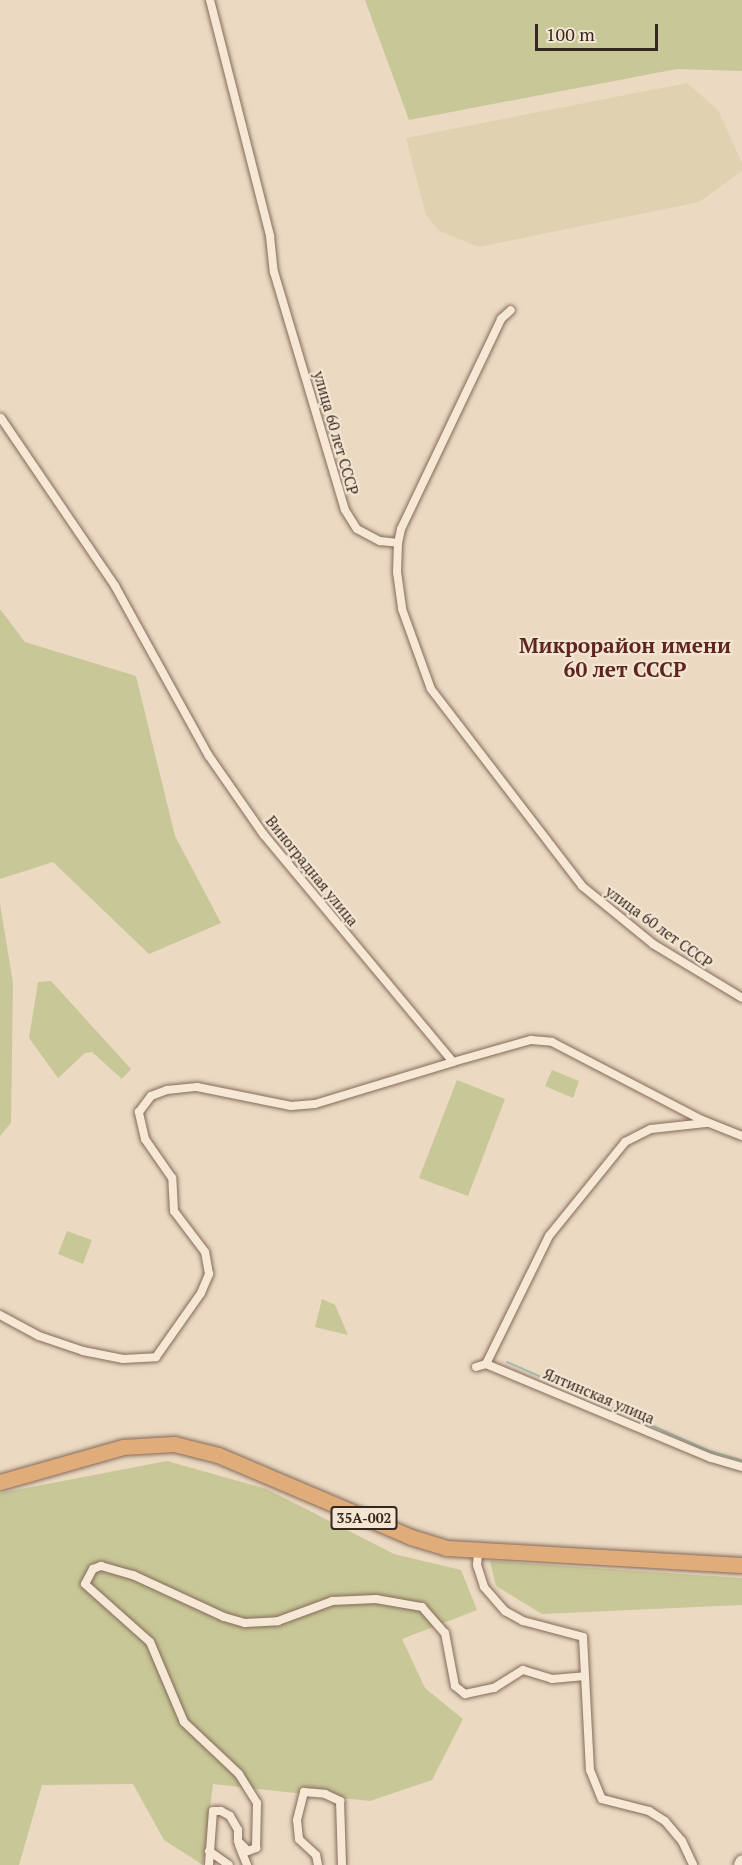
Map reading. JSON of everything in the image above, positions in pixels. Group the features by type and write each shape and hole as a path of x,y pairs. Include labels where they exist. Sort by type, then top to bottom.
{"highway":[{"name":"35А-002","path":"0,1482 123,1447 174,1444 218,1455 426,1543 478,1551 742,1565"}],"main road":[{"path":"740,1865 742,1861"}],"street":[{"name":"улица 60 лет СССР","path":"210,0 270,236 274,272 345,510 357,529 380,540 398,543 397,572 409,634 421,670 459,729 598,902 692,970 742,998"},
{"path":"398,543 401,529 501,319 511,310"},
{"name":"Виноградная улица","path":"1,418 115,586 209,756 257,825 453,1062"},
{"path":"0,1315 39,1336 83,1351 123,1359 156,1357 201,1293 209,1274 206,1252 174,1211 172,1178 145,1139 139,1112 151,1096 167,1090 196,1088 291,1106 315,1104 531,1040 552,1042 709,1123 742,1136"},
{"path":"476,1367 486,1364 495,1349 549,1236 625,1142 651,1129 709,1123"},
{"name":"Ялтинская улица","path":"486,1364 711,1458 742,1467"},
{"path":"478,1551 477,1565 484,1587 505,1611 523,1621 583,1636 590,1770 602,1799 649,1811 665,1821 682,1841 693,1865"},
{"path":"238,1841 248,1851 256,1848 257,1803 239,1774 184,1722 150,1642 85,1584 93,1569 101,1566 133,1575 224,1617 245,1623 278,1621 332,1601 376,1599 422,1607 445,1633 455,1686 465,1694 494,1688 523,1670 552,1679 585,1676"},
{"path":"318,1865 316,1855 299,1839 297,1820 304,1792 325,1794 340,1802 342,1865"},
{"path":"209,1865 213,1811 221,1810 230,1816 238,1830 238,1841 247,1865"},
{"path":"209,1851 229,1865"}],"shaded area":[{"path":"365,0 742,0 742,71 677,69 409,120"},
{"path":"687,83 718,110 742,163 742,171 699,202 479,247 439,231 426,215 406,138"},
{"path":"0,609 25,642 136,676 175,836 221,923 149,954 53,862 0,879"},
{"path":"0,904 13,983 11,1123 0,1136"},
{"path":"51,981 131,1069 122,1079 92,1052 85,1053 58,1078 29,1038 38,982"},
{"path":"552,1070 579,1081 573,1098 545,1086"},
{"path":"457,1080 505,1099 468,1196 419,1178"},
{"path":"67,1231 92,1240 83,1264 58,1254"},
{"path":"322,1299 335,1305 348,1335 315,1327"},
{"path":"167,1461 267,1489 394,1554 461,1570 477,1610 402,1639 425,1688 463,1719 432,1780 370,1801 213,1784 203,1865 164,1840 133,1784 42,1785 19,1865 0,1865 0,1493"},
{"path":"490,1561 742,1578 742,1605 542,1614 496,1586"}],"waterway":[{"path":"507,1362 710,1451 742,1460"}],"district":[{"name":"Микрорайон имени 60 лет СССР","path":"625,657"}]}
